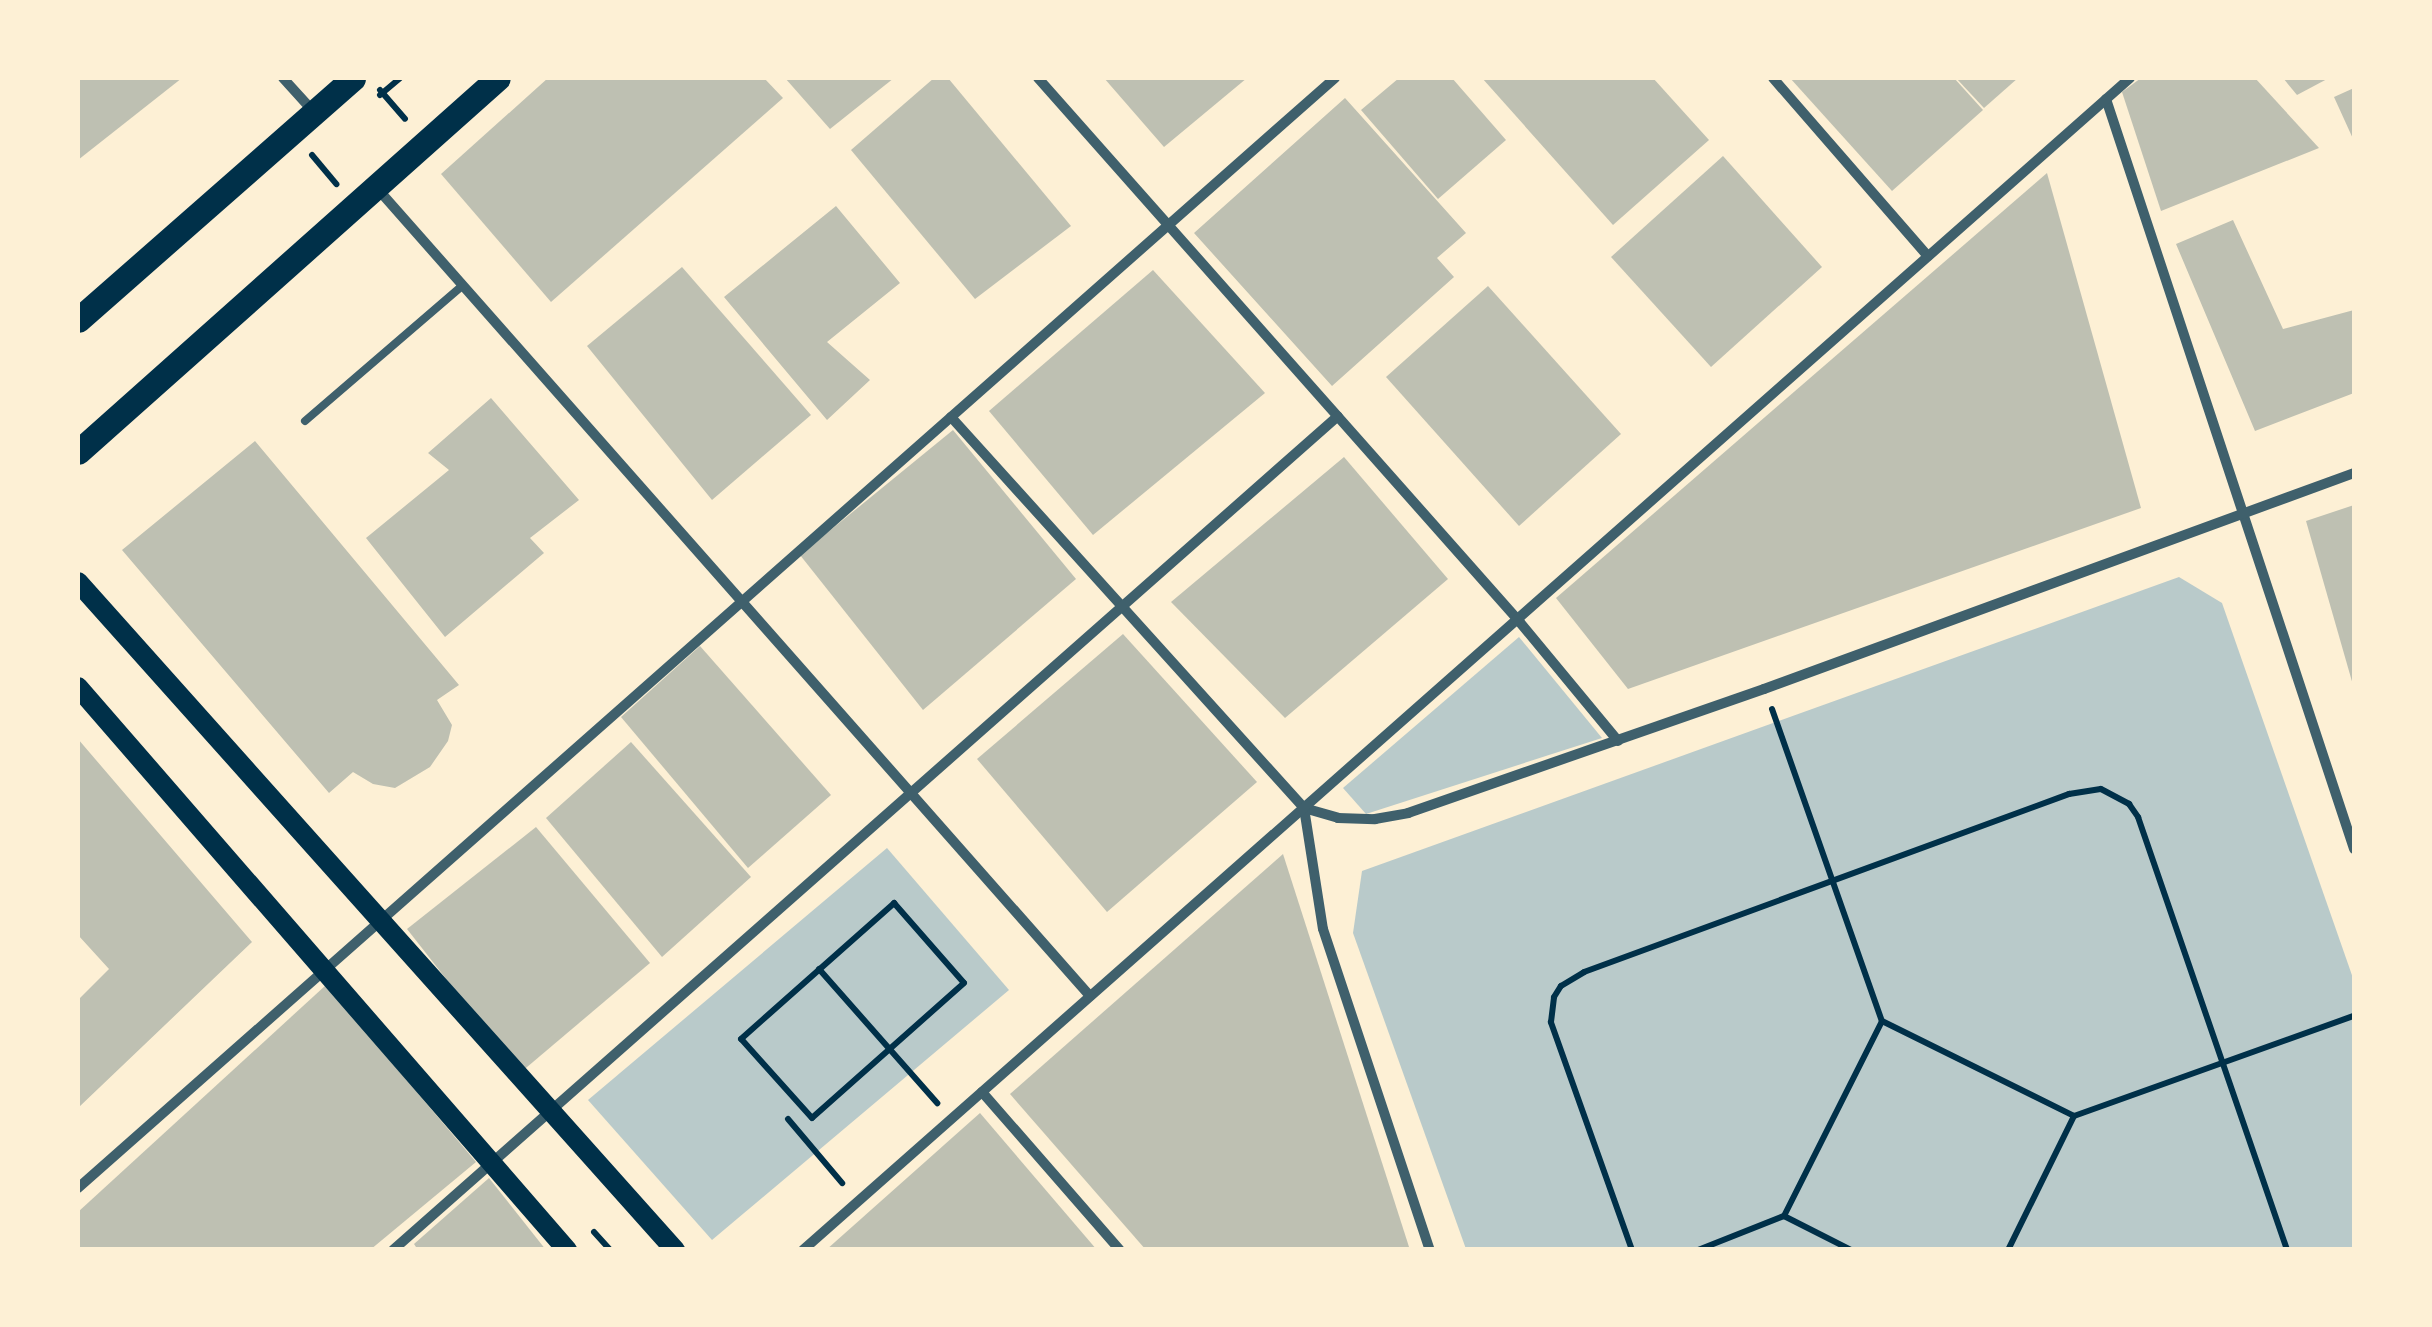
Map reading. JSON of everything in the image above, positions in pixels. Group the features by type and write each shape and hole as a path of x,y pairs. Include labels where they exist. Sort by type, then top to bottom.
{"main road":[{"path":"78,452 498,78"},
{"path":"78,320 314,112 364,81"},
{"path":"78,582 674,1250"},
{"path":"78,687 567,1250"}],"street":[{"path":"284,78 314,112"},
{"path":"1038,78 1518,620 1618,740"},
{"path":"78,1188 1335,78"},
{"path":"1772,78 1928,256"},
{"path":"803,1250 2130,78"},
{"path":"2106,99 2354,846"},
{"path":"376,186 1090,996"},
{"path":"394,1250 1338,416"},
{"path":"951,417 1304,808 1338,818 1375,819 1408,813 1764,689 2354,473"},
{"path":"1304,808 1324,929 1430,1250"},
{"path":"982,1092 1120,1250"}],"lane":[{"path":"304,420 463,286"}],"path":[{"path":"364,81 426,142"},
{"path":"292,132 355,205"},
{"path":"1764,689 1882,1021 2074,1116"},
{"path":"1632,1250 1551,1022 1554,996 1571,978 2084,789 2116,794 2138,817 2286,1250"},
{"path":"894,903 964,983 889,1049 812,1118 742,1039 894,903"},
{"path":"819,969 951,1119"},
{"path":"2008,1250 2074,1116 2354,1016"},
{"path":"1698,1250 1784,1216 1882,1021"},
{"path":"788,1119 858,1201"},
{"path":"1784,1216 1851,1250"},
{"path":"586,1223 610,1250"}],"shaded area":[{"path":"2179,577 2222,603 2354,981 2354,1249 1466,1249 1353,933 1362,871"},
{"path":"1519,637 1602,738 1366,814 1343,788"},
{"path":"887,848 1009,990 712,1240 588,1100"}],"building":[{"path":"78,78 182,78 78,160"},
{"path":"548,78 764,78 783,98 551,302 441,174"},
{"path":"785,78 894,78 830,129"},
{"path":"934,78 948,78 1071,226 975,299 851,150"},
{"path":"1104,78 1247,78 1164,147"},
{"path":"1399,78 1452,78 1506,140 1438,199 1361,110"},
{"path":"1482,78 1653,78 1709,140 1613,225"},
{"path":"1790,78 1954,78 1983,110 1892,191"},
{"path":"1956,78 2018,78 1984,108"},
{"path":"2141,78 2255,78 2319,148 2161,211 2122,92"},
{"path":"2283,78 2329,78 2297,95"},
{"path":"2354,88 2354,141 2334,97"},
{"path":"1345,98 1466,233 1437,258 1454,277 1332,386 1194,233"},
{"path":"1723,156 1822,267 1711,367 1611,257"},
{"path":"2047,173 2141,508 1628,689 1556,598"},
{"path":"836,206 900,283 827,342 870,380 827,420 724,297"},
{"path":"2233,220 2283,329 2354,310 2354,393 2255,431 2176,244"},
{"path":"682,267 811,415 712,500 587,346"},
{"path":"1153,270 1265,393 1093,535 989,411"},
{"path":"1488,286 1621,434 1519,526 1386,377"},
{"path":"491,398 579,500 530,538 544,553 445,637 366,538 449,470 428,453"},
{"path":"953,430 1076,579 923,710 800,555"},
{"path":"255,441 459,685 437,700 452,725 448,741 430,767 395,788 373,784 353,772 329,793 122,550"},
{"path":"1344,457 1448,579 1285,718 1171,602"},
{"path":"2354,505 2354,685 2353,685 2306,521"},
{"path":"1123,634 1257,782 1107,912 977,759"},
{"path":"700,646 831,795 748,868 621,717"},
{"path":"78,739 252,942 78,1108 78,1000 109,969 78,935"},
{"path":"631,742 751,877 662,957 546,818"},
{"path":"536,827 650,963 520,1073 407,929"},
{"path":"1283,854 1410,1250 1146,1250 1010,1094"},
{"path":"326,985 476,1162 370,1250 78,1250 78,1212"},
{"path":"980,1113 1097,1250 826,1250"},
{"path":"489,1178 546,1250 418,1250 414,1244"}]}
